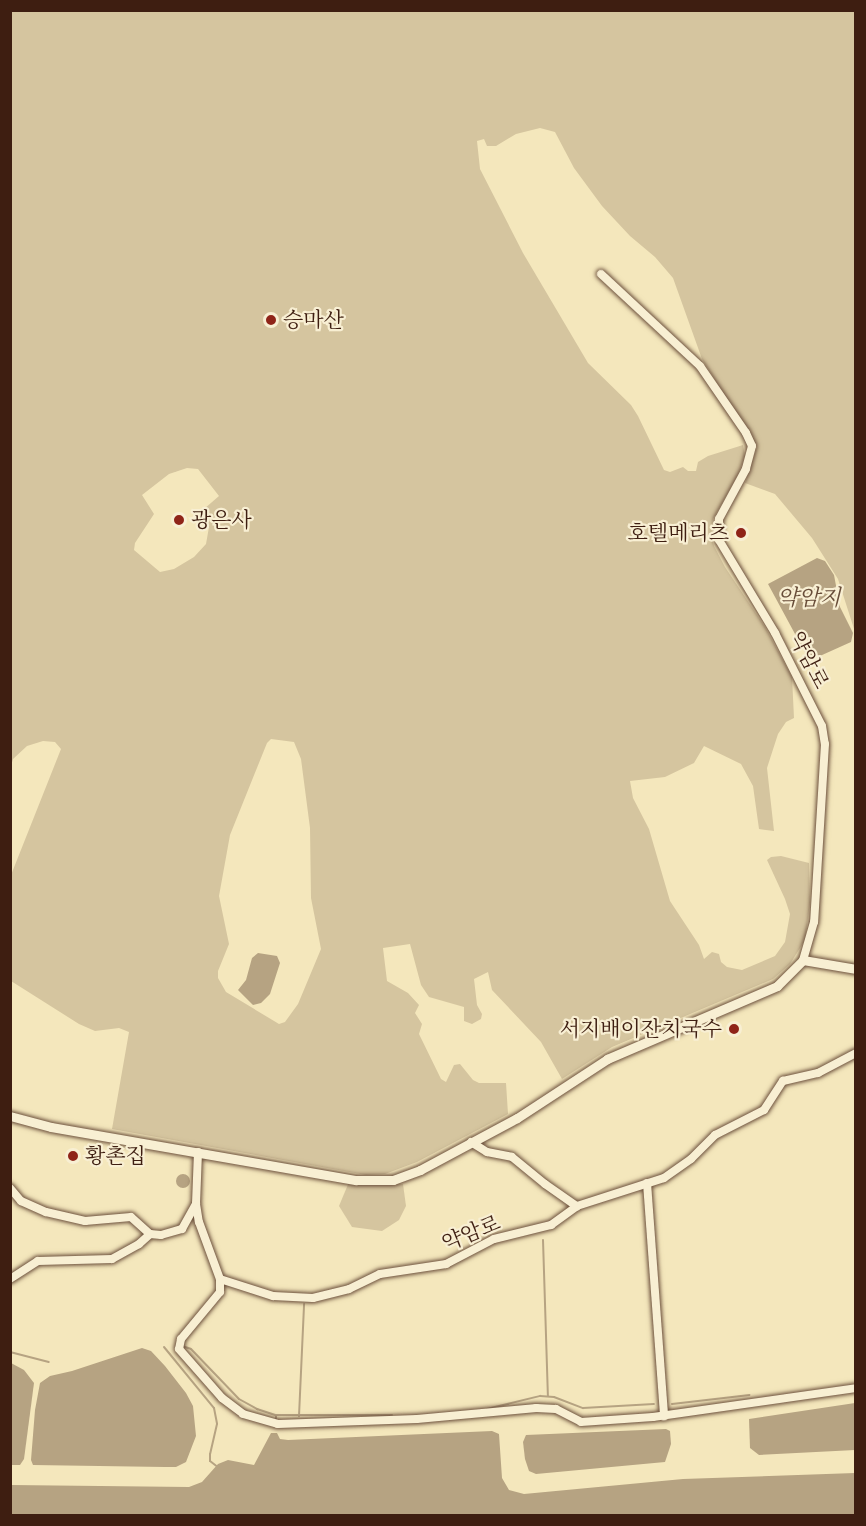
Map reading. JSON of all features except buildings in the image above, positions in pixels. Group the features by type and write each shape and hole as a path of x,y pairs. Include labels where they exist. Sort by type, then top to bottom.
{"street":[{"name":"약암로","path":"10,1116 51,1127 356,1180 380,1181 403,1177 517,1118 607,1059 777,986 803,960 814,922 825,744 822,726 775,633 719,540 719,519 746,469 752,446 700,366 601,274"},
{"path":"803,960 855,969"},
{"name":"약암로","path":"220,1279 273,1296 300,1299 324,1297 349,1289 380,1274 446,1264 494,1239 550,1225 577,1206 674,1173 715,1135 764,1110 783,1081 818,1073 855,1053"},
{"path":"471,1142 487,1152 512,1157 544,1184 577,1206"},
{"path":"198,1152 196,1204 207,1247 220,1279 220,1292 181,1340 178,1349 222,1398 243,1414 278,1424 417,1419 536,1408 556,1410 581,1422 663,1416 855,1388"},
{"path":"647,1183 663,1416"},
{"path":"10,1188 21,1201 46,1212 85,1221 131,1217 150,1234 161,1235 182,1228 196,1204"},
{"path":"10,1279 38,1261 112,1259 139,1244 150,1234"}],"shaded area":[{"path":"11,11 855,11 855,632 838,579 812,538 775,494 745,483 757,447 702,359 673,278 655,257 630,236 602,206 574,168 555,132 540,128 516,134 496,146 487,146 484,139 477,141 480,169 523,253 588,363 631,405 664,470 670,472 683,467 688,471 696,471 698,462 708,456 743,445 745,456 738,475 713,519 711,534 714,546 725,567 765,627 792,677 794,718 786,722 778,734 767,768 774,831 759,829 753,786 741,764 704,746 694,763 665,777 630,781 633,798 649,829 670,901 699,945 704,959 712,952 719,954 721,962 727,967 742,970 775,956 785,942 790,914 767,860 781,856 809,863 810,903 805,940 790,964 773,979 612,1047 562,1079 541,1042 492,990 488,972 474,979 477,1005 482,1014 481,1019 472,1024 464,1021 464,1007 429,997 421,985 410,944 383,948 387,981 408,993 419,1005 415,1013 422,1024 419,1034 441,1079 446,1082 454,1065 460,1064 473,1080 479,1083 506,1083 508,1114 417,1162 385,1174 366,1175 112,1129 129,1032 119,1028 95,1031 79,1024 11,981 11,875 61,749 55,742 43,741 27,746 13,759 11,766","holes":["187,468 198,469 219,496 204,509 209,527 206,544 194,557 174,569 160,572 134,550 135,543 154,514 142,495 169,474","271,739 294,742 301,759 310,828 311,898 321,949 298,1004 285,1022 279,1024 226,992 218,978 218,971 229,944 219,896 230,835 267,743"]},
{"path":"349,1182 403,1184 406,1206 399,1220 382,1231 352,1227 339,1206"}],"water":[{"name":"약암지","path":"817,558 825,561 834,575 840,607 853,633 851,642 811,660 768,584"},
{"path":"258,953 277,956 280,963 270,994 261,1003 253,1005 238,990 246,980 252,958"},
{"path":"183,1174 188,1176 190,1181 188,1186 183,1188 178,1186 176,1181 178,1176"},
{"path":"142,1348 151,1351 165,1366 193,1406 196,1436 186,1462 176,1467 33,1465 31,1460 35,1410 40,1383 50,1376"},
{"path":"11,1363 24,1370 34,1383 24,1459 20,1465 11,1465"},
{"path":"855,1403 855,1450 759,1455 750,1448 749,1419"},
{"path":"666,1429 670,1431 671,1444 665,1462 536,1474 529,1471 525,1459 523,1442 526,1435"},
{"path":"492,1431 499,1434 502,1478 509,1490 524,1494 683,1479 855,1473 855,1515 11,1515 11,1485 189,1487 202,1482 218,1464 228,1460 254,1465 271,1433 277,1433 280,1439 288,1440"}],"waterway":[{"path":"543,1240 548,1396"},
{"path":"299,1416 304,1304"},
{"path":"182,1346 191,1349 239,1399 257,1409 276,1415 276,1419"},
{"path":"164,1347 214,1408 217,1424 210,1461 219,1468"},
{"path":"10,1352 49,1362"},
{"path":"672,1404 749,1395"},
{"path":"487,1409 540,1396 554,1397 583,1408 654,1404"},
{"path":"276,1415 392,1415"}],"place":[{"name":"승마산","path":"271,320"},
{"name":"광은사","path":"179,520"},
{"name":"호텔메리츠","path":"741,533"},
{"name":"서지배이잔치국수","path":"734,1029"},
{"name":"황촌집","path":"73,1156"}]}
